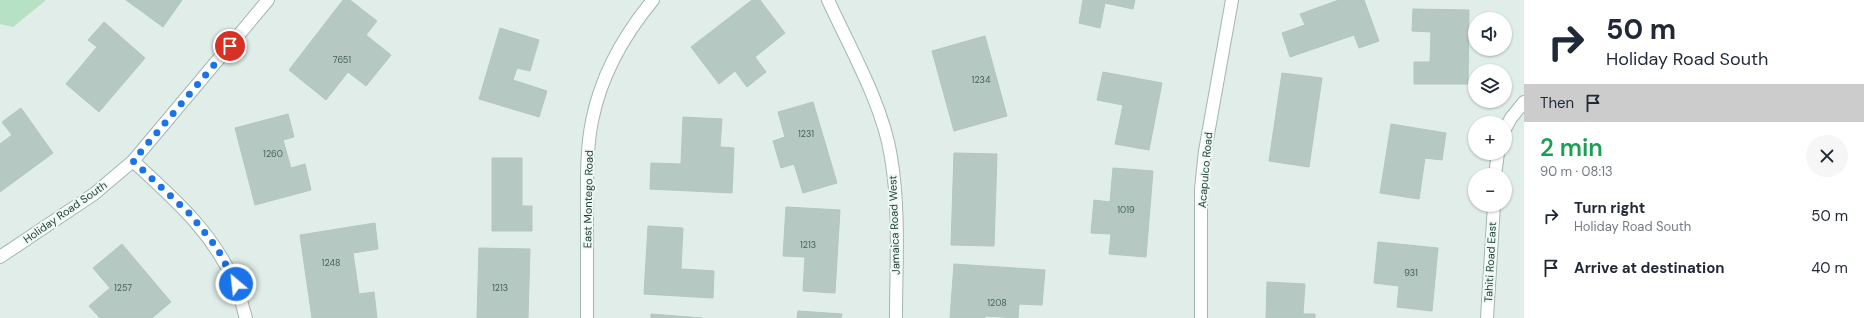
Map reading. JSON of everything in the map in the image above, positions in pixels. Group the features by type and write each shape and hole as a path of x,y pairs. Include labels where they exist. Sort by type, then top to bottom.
{"street":[{"name":"Holiday Road South","path":"0,257 94,194 133,161 268,0"},
{"name":"East Montego Road","path":"587,318 587,160 592,120 600,90 615,56 636,22 653,0"},
{"name":"Jamaica Road West","path":"828,0 878,108 891,156 896,205 896,318"},
{"name":"Acapulco Road","path":"1202,318 1201,189 1205,151 1232,0"},
{"path":"1512,117 1524,102"},
{"path":"133,161 190,214 217,248 236,284 246,318"},
{"name":"Tahiti Road East","path":"1487,318 1494,212"}],"green space":[{"path":"0,0 46,0 13,27 0,24"}],"building":[{"path":"126,0 182,0 163,27"},
{"path":"343,0 350,0 377,21 366,35 391,55 366,86 348,72 326,100 289,70"},
{"path":"752,0 760,0 785,33 755,57 766,72 747,87 735,71 719,84 691,47"},
{"path":"1083,0 1135,0 1133,9 1105,3 1100,28 1079,23"},
{"path":"1339,0 1364,0 1379,41 1359,48 1354,35 1290,57 1282,33 1305,25 1300,14"},
{"path":"1413,9 1469,10 1468,84 1414,84 1414,62 1430,62 1431,32 1412,31"},
{"path":"104,22 145,58 99,112 66,84 97,47 88,40"},
{"path":"500,28 539,40 530,71 517,68 513,80 547,91 539,117 479,99"},
{"path":"985,36 1007,116 954,131 932,51"},
{"path":"1103,72 1162,83 1149,150 1115,144 1123,105 1097,100"},
{"path":"1282,73 1322,78 1309,167 1269,161"},
{"path":"813,102 837,183 803,193 794,164 781,168 773,141 785,137 778,112"},
{"path":"21,108 53,153 0,192 0,144 12,135 2,122"},
{"path":"288,114 294,137 283,140 291,168 305,164 311,190 255,205 235,128"},
{"path":"683,117 722,119 720,147 734,148 732,193 650,189 651,163 681,164"},
{"path":"1391,124 1446,133 1442,160 1425,158 1419,199 1380,193"},
{"path":"954,153 997,154 994,246 951,245"},
{"path":"492,158 522,158 522,206 532,206 532,231 492,231"},
{"path":"1113,168 1153,171 1146,257 1109,254 1111,234 1091,233 1094,200 1110,202"},
{"path":"786,207 840,210 835,293 803,291 805,257 783,256"},
{"path":"375,223 378,249 353,253 359,294 374,292 377,318 312,318 300,235"},
{"path":"648,226 683,228 681,269 714,271 713,298 644,294"},
{"path":"1378,242 1438,248 1432,311 1397,307 1399,286 1374,283"},
{"path":"122,244 171,302 152,318 100,318 89,306 110,288 93,268"},
{"path":"479,248 530,249 528,318 477,318"},
{"path":"954,264 1045,270 1042,305 1019,304 1018,318 985,316 985,318 950,318"},
{"path":"1267,282 1305,284 1303,314 1315,314 1315,318 1266,318"},
{"path":"798,311 842,314 841,318 797,318"},
{"path":"651,314 702,318 651,318"}],"route":[{"path":"230,46 133,161 190,214 217,248 236,284"}]}
